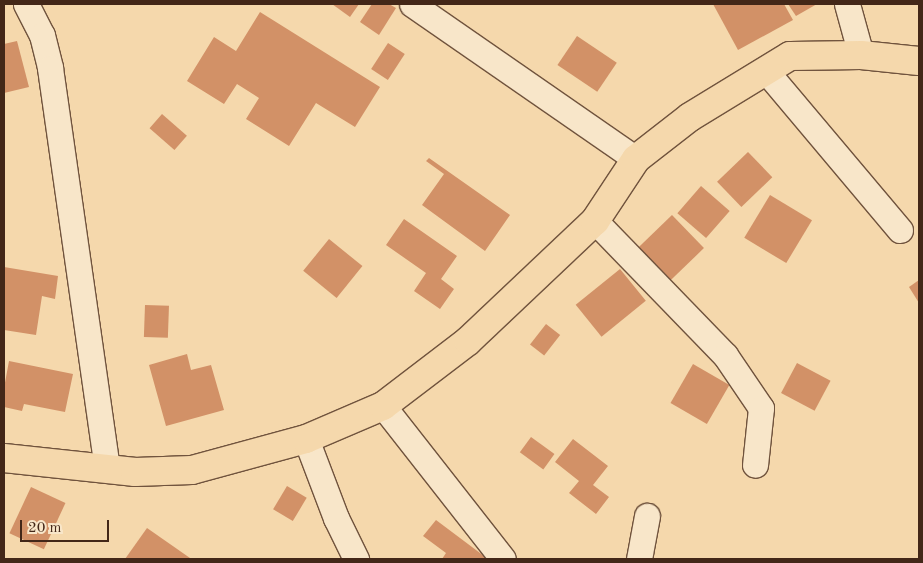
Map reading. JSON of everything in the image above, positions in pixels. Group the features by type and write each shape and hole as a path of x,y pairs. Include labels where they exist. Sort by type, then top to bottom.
{"main road":[{"path":"4,458 135,472 192,470 306,439 383,406 468,342 595,222 636,159 690,117 790,56 861,54 919,61"}],"street":[{"path":"26,4 42,35 50,68 107,469"},
{"path":"412,4 636,159"},
{"path":"846,4 861,54"},
{"path":"766,71 900,230"},
{"path":"595,222 725,355 756,401 760,408 755,465"},
{"path":"383,406 503,559"},
{"path":"306,439 336,518 356,559"},
{"path":"639,559 647,516"}],"building":[{"path":"332,4 359,4 350,17"},
{"path":"372,4 389,4 396,8 379,35 360,22"},
{"path":"713,4 784,4 793,20 738,50"},
{"path":"788,4 817,4 796,16"},
{"path":"260,12 380,87 355,127 316,103 289,146 246,119 259,98 237,84 224,104 187,81 214,37 236,51"},
{"path":"577,36 617,63 597,92 557,65"},
{"path":"17,41 29,87 4,93 4,44"},
{"path":"388,43 405,54 388,80 371,69"},
{"path":"162,114 187,136 174,150 150,128"},
{"path":"748,152 772,177 741,207 717,182"},
{"path":"429,158 510,215 485,251 422,205 444,174 426,161"},
{"path":"701,186 730,211 706,238 677,213"},
{"path":"770,195 812,220 786,263 744,238"},
{"path":"672,215 704,248 664,286 632,253"},
{"path":"404,219 457,256 441,279 454,289 440,309 414,291 426,273 386,245"},
{"path":"329,239 362,266 337,298 303,271"},
{"path":"4,267 58,276 55,299 42,296 36,335 4,330"},
{"path":"620,269 646,301 602,337 576,305"},
{"path":"919,280 919,303 909,287"},
{"path":"145,305 169,306 168,338 144,337"},
{"path":"546,324 560,335 544,356 530,344"},
{"path":"187,354 191,370 211,365 224,410 166,426 149,365"},
{"path":"9,361 73,374 65,412 24,404 22,411 4,407 4,388"},
{"path":"797,363 831,381 815,411 781,393"},
{"path":"693,364 729,385 707,424 670,403"},
{"path":"531,437 554,454 543,469 520,452"},
{"path":"573,439 608,466 593,485 609,497 596,514 569,493 579,481 555,462"},
{"path":"287,486 307,498 293,521 273,509"},
{"path":"31,487 65,503 44,549 9,533"},
{"path":"436,520 488,559 442,559 446,553 423,536"},
{"path":"147,528 190,558 125,559"}]}
